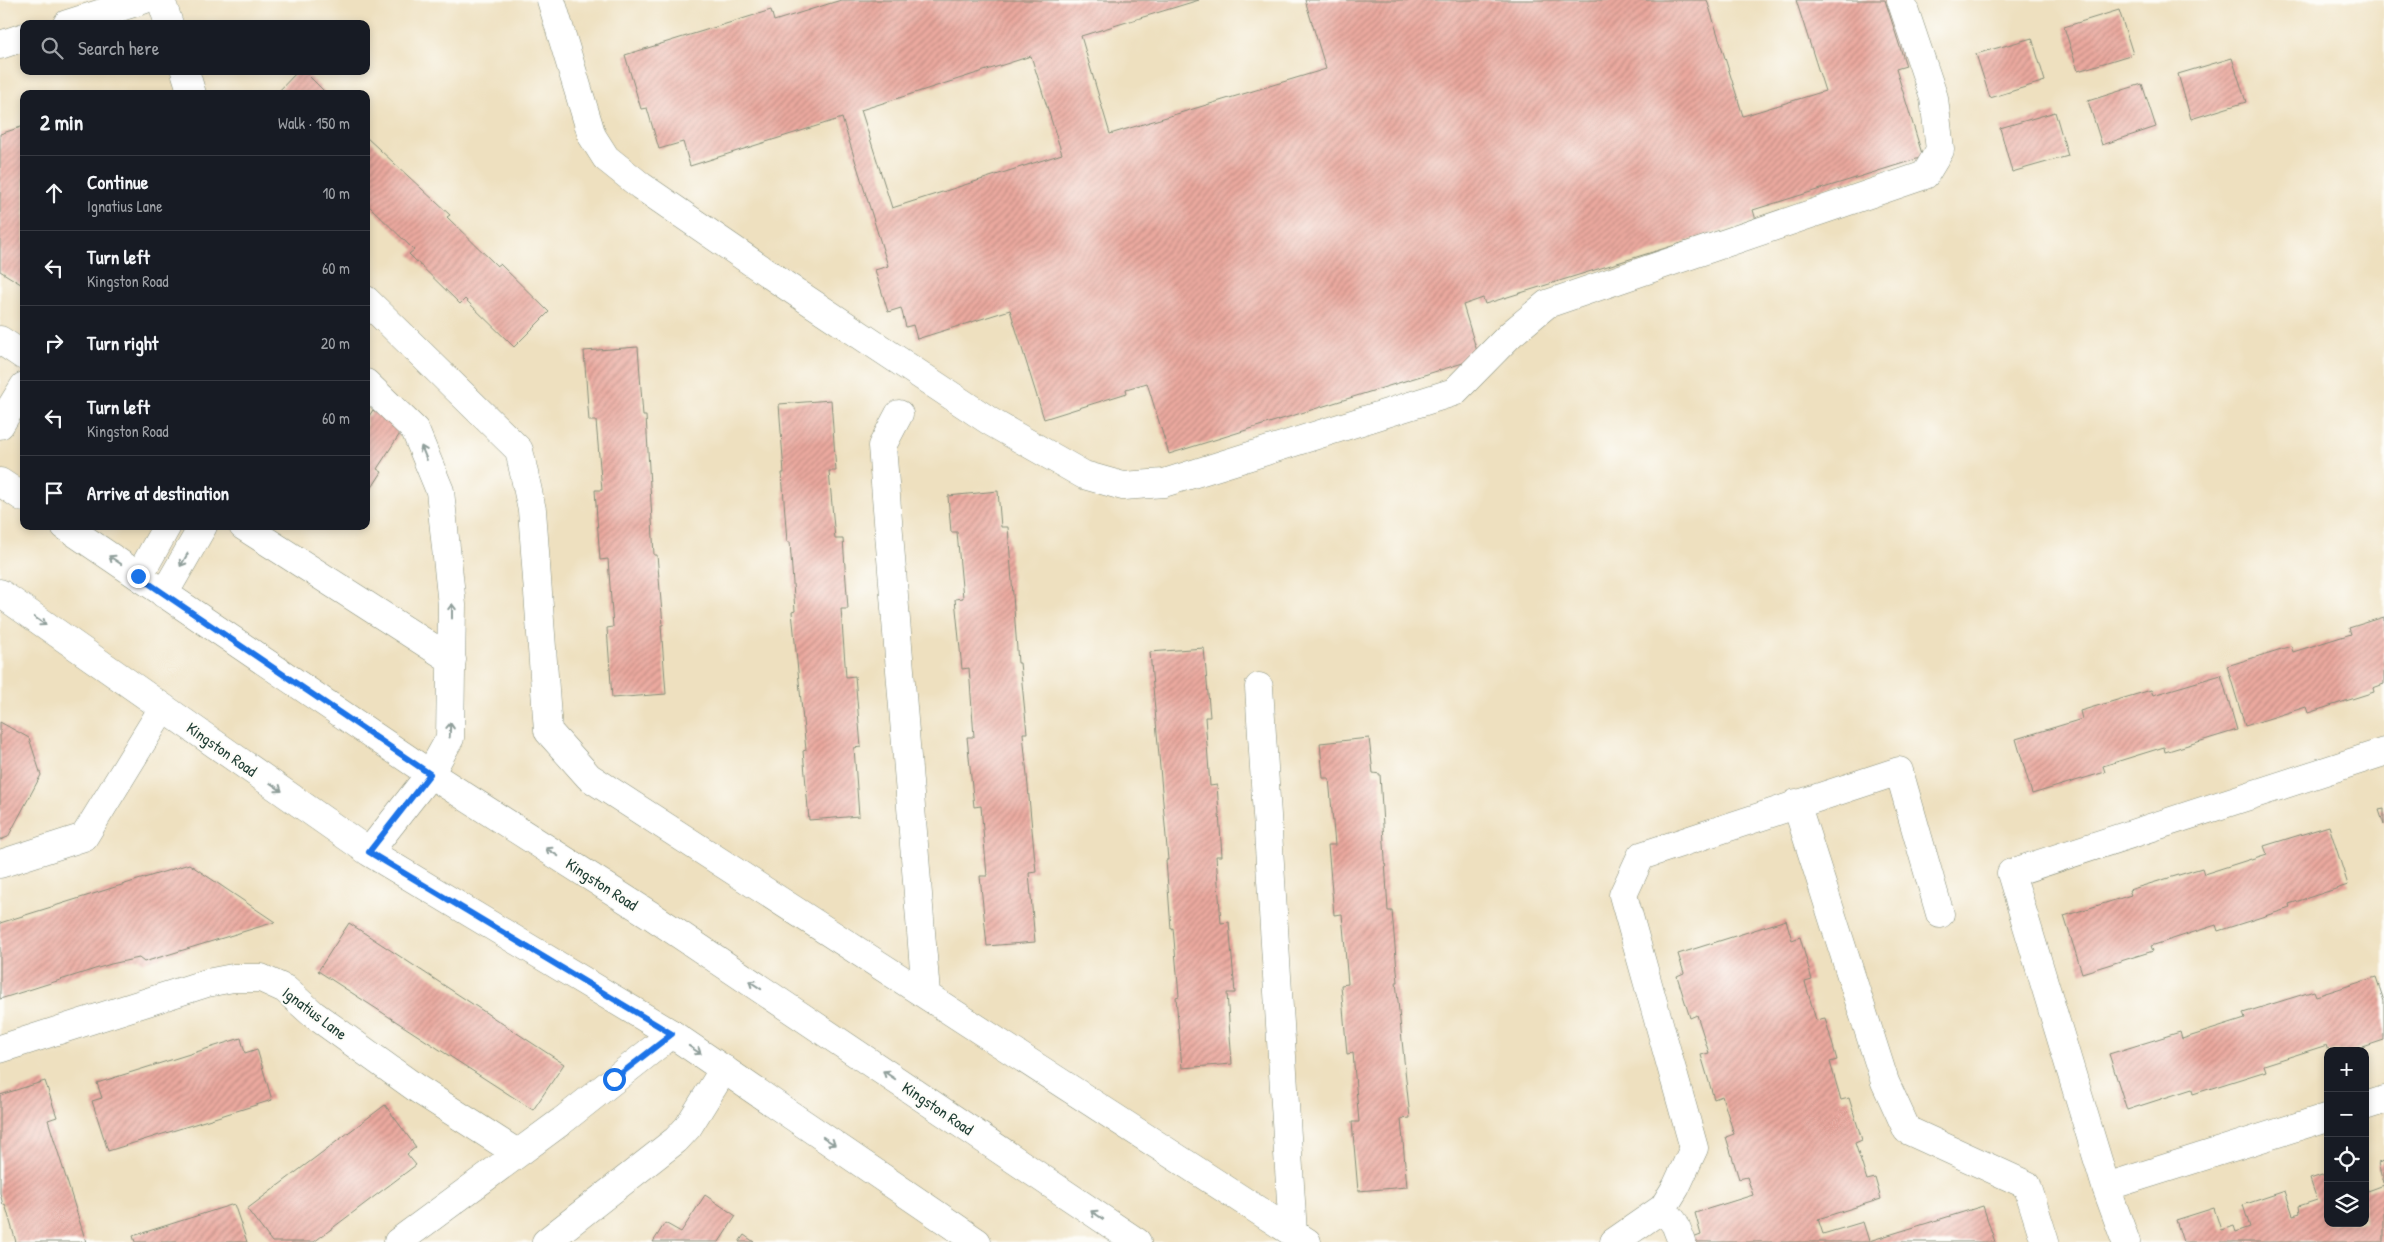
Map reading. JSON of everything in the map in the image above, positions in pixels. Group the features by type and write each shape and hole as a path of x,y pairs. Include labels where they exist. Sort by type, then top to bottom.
{"main road":[{"path":"80,20 143,0"},
{"path":"161,0 168,20"},
{"path":"551,0 592,136 606,158 641,186 785,286 991,422 1084,475 1123,486 1164,483 1454,392 1511,334 1547,304 1925,176 1940,150 1934,98 1901,0"},
{"path":"0,45 20,38"},
{"path":"185,75 191,90"},
{"path":"370,304 519,450 532,510 548,731 589,777 1300,1238"},
{"path":"0,340 20,353"},
{"path":"369,852 430,774 450,738 452,660 452,605 440,490 415,430 370,388"},
{"path":"0,425 20,392"},
{"path":"899,414 882,446 926,994"},
{"path":"0,482 20,495"},
{"name":"Kingston Road","path":"71,530 430,774 652,916 1137,1242"},
{"path":"138,576 165,530"},
{"path":"164,594 201,530"},
{"path":"248,530 452,660"},
{"name":"Kingston Road","path":"0,593 369,852 672,1034 977,1242"},
{"path":"1259,687 1300,1238"},
{"path":"0,864 84,837 163,708"},
{"path":"2126,1242 2106,1187 2011,873 2384,752"},
{"path":"1614,1242 1663,1208 1676,1187 1694,1148 1623,895 1641,856 1796,803 1899,771 1940,914"},
{"path":"1796,803 1885,1082 1907,1130 2026,1184 2045,1242"},
{"name":"Ignatius Lane","path":"0,1049 207,983 233,978 261,978 285,989 313,1014 416,1088 517,1153"},
{"path":"398,1242 672,1034"},
{"path":"546,1242 676,1140 688,1127 724,1069"},
{"path":"2369,1105 2384,1100"},
{"path":"2106,1187 2324,1119"},
{"path":"1663,1208 1675,1224 1682,1242"}],"building":[{"path":"841,0 1199,0 1081,36 1110,134 1326,69 1305,0 1707,0 1743,116 1825,91 1796,0 1885,0 1906,66 1896,69 1923,157 1753,210 1756,220 1485,304 1483,298 1463,305 1479,358 1169,454 1147,383 1126,389 1127,393 1044,419 1010,310 917,339 913,325 906,327 901,308 888,312 875,270 888,266 842,118 690,166 683,142 659,149 647,108 641,109 625,55 771,10 774,21","holes":["1031,56 1062,154 892,208 861,110"]},
{"path":"2119,10 2133,54 2078,71 2064,27"},
{"path":"2032,38 2045,81 1990,98 1976,54"},
{"path":"2232,58 2246,102 2191,119 2178,74"},
{"path":"294,75 308,75 323,90 280,90"},
{"path":"2142,84 2156,127 2102,145 2088,101"},
{"path":"2055,112 2068,156 2012,172 2000,128"},
{"path":"20,127 20,284 0,271 0,134"},
{"path":"370,141 450,215 447,217 497,266 500,264 549,312 514,347 465,299 460,304 409,254 414,250 370,207"},
{"path":"638,347 643,416 646,416 654,555 657,555 663,625 661,625 666,694 612,698 607,628 613,627 608,559 600,560 595,490 602,490 596,421 589,421 584,351"},
{"path":"831,400 836,471 829,471 835,539 843,539 848,609 841,609 846,677 855,676 861,747 854,748 859,816 809,820 803,751 806,750 792,612 795,611 790,542 787,542 779,404"},
{"path":"373,410 403,429 377,469 382,472 370,491 370,414"},
{"path":"998,491 1001,527 1008,527 1018,663 1020,663 1027,733 1023,733 1036,872 1029,873 1035,942 987,946 980,876 987,876 981,806 974,807 967,737 974,737 969,668 962,669 955,599 963,598 957,532 951,532 948,496"},
{"path":"2384,617 2384,684 2373,688 2374,692 2308,713 2306,707 2245,726 2227,666 2291,646 2293,652 2351,634 2349,628"},
{"path":"1204,648 1210,717 1205,717 1210,786 1217,785 1222,856 1216,856 1221,923 1229,922 1235,993 1227,993 1232,1064 1182,1068 1176,997 1179,996 1173,928 1171,929 1166,860 1168,860 1150,652"},
{"path":"2221,675 2237,730 2165,752 2164,747 2103,766 2105,772 2032,794 2016,739 2082,719 2080,711 2151,690 2153,695"},
{"path":"0,722 29,738 41,775 8,837 0,840"},
{"path":"1369,738 1373,773 1380,774 1388,911 1392,911 1398,982 1396,982 1410,1118 1401,1119 1407,1187 1358,1191 1352,1122 1359,1122 1353,1053 1347,1054 1341,985 1348,984 1342,914 1334,915 1328,845 1335,845 1329,778 1323,778 1320,743"},
{"path":"2384,809 2384,825 2379,810"},
{"path":"2329,826 2348,885 2289,904 2290,908 2218,931 2216,925 2151,946 2153,951 2082,973 2064,916 2131,895 2129,890 2202,868 2204,874 2267,854 2264,846"},
{"path":"189,864 275,922 144,962 139,958 111,964 0,999 0,923"},
{"path":"1786,920 1792,940 1800,937 1812,980 1805,982 1816,1020 1825,1018 1837,1060 1830,1062 1841,1100 1849,1098 1862,1140 1855,1143 1867,1180 1875,1178 1881,1199 1818,1219 1823,1234 1863,1222 1869,1241 1983,1206 1995,1242 1682,1242 1701,1235 1695,1213 1753,1195 1747,1177 1739,1179 1726,1137 1734,1134 1722,1096 1714,1099 1701,1055 1709,1053 1697,1015 1690,1018 1677,976 1684,973 1678,954"},
{"path":"349,923 564,1064 533,1110 318,971"},
{"path":"2376,977 2384,1001 2384,1040 2363,1047 2328,1047 2327,1045 2264,1065 2266,1071 2193,1094 2192,1089 2127,1110 2109,1054 2180,1032 2182,1039 2245,1019 2243,1013 2314,991 2316,996"},
{"path":"241,1038 245,1053 257,1049 272,1100 108,1151 92,1101 102,1098 97,1083"},
{"path":"45,1081 57,1117 48,1120 86,1242 16,1242 5,1204 3,1205 0,1193 0,1095"},
{"path":"385,1105 416,1147 407,1154 416,1165 314,1242 272,1242 247,1209"},
{"path":"2384,1161 2384,1183 2383,1183 2378,1163"},
{"path":"2324,1174 2324,1227 2369,1227 2369,1191 2384,1185 2384,1242 2183,1242 2176,1220 2214,1208 2221,1230 2234,1226 2236,1232 2250,1227 2243,1205 2285,1191 2293,1215 2300,1213 2299,1206 2317,1200 2310,1179"},
{"path":"705,1195 736,1216 719,1242 653,1242 665,1223 681,1232"},
{"path":"234,1204 247,1242 135,1242 133,1236"},
{"path":"744,1235 754,1242 739,1242"}],"route":[{"path":"138,576 430,774 369,852 672,1034 614,1079"}]}
